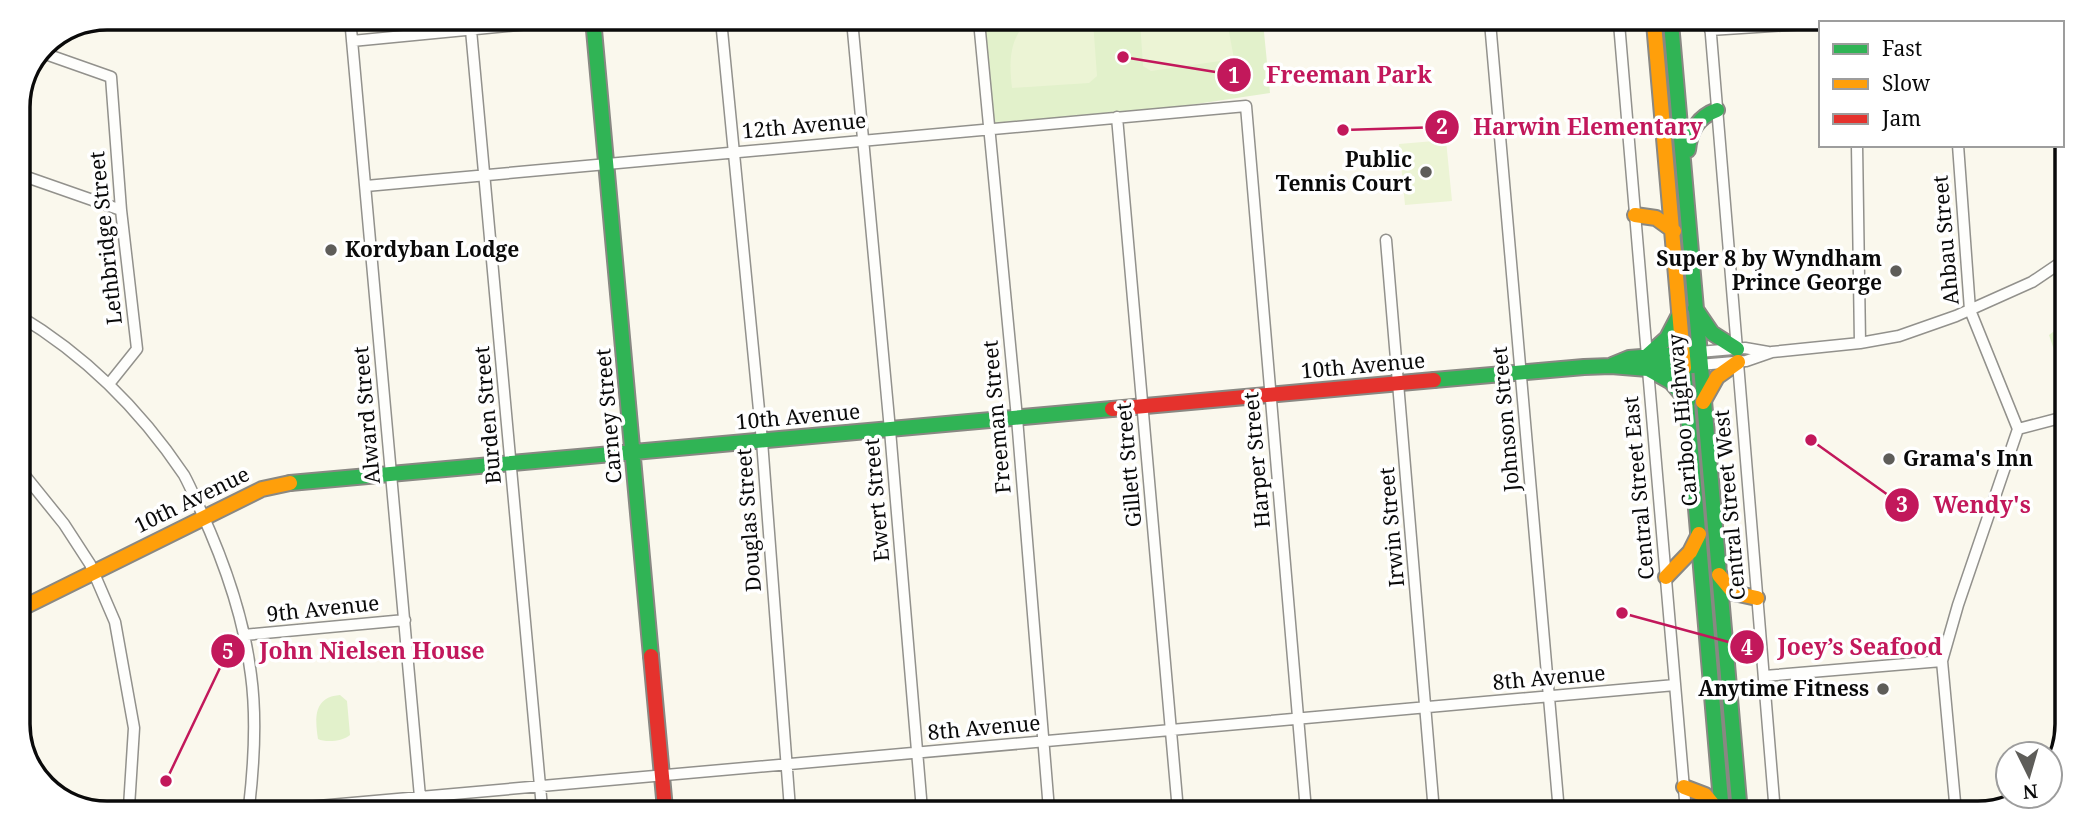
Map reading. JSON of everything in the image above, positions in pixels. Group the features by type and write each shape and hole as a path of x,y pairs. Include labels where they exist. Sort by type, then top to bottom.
{"main road":[{"name":"Carney Street","path":"594,30 664,801"},
{"name":"Cariboo Highway","path":"1655,30 1677,188 1674,231 1687,309"},
{"name":"Cariboo Highway","path":"1671,30 1677,188 1692,359 1699,534 1720,801"},
{"path":"1642,214 1662,202 1677,188 1688,169 1690,131 1702,118 1717,110"},
{"path":"1642,214 1665,223 1674,231"},
{"path":"1687,309 1737,355 1695,403 1647,363 1669,339 1687,309"},
{"name":"10th Avenue","path":"30,604 272,486 1522,372 1692,359"},
{"name":"Cariboo Highway","path":"1695,403 1718,574 1739,801"},
{"path":"1665,577 1690,552 1699,534"},
{"path":"1718,574 1725,586 1737,596 1757,598"},
{"path":"1684,787 1700,792 1713,801"}],"street":[{"name":"Alward Street","path":"351,30 420,801"},
{"path":"352,41 471,30"},
{"name":"Burden Street","path":"471,30 541,801"},
{"name":"Douglas Street","path":"722,30 762,441 789,801"},
{"name":"Ewert Street","path":"853,30 921,801"},
{"name":"Freeman Street","path":"980,30 1017,418 1048,801"},
{"name":"Johnson Street","path":"1491,30 1558,801"},
{"name":"Central Street East","path":"1620,30 1642,214 1647,363 1685,801"},
{"name":"Central Street West","path":"1710,30 1774,801"},
{"name":"Lethbridge Street","path":"50,55 111,77 121,209 137,349 109,384"},
{"name":"12th Avenue","path":"366,186 1246,106"},
{"name":"Harper Street","path":"1246,106 1305,801"},
{"name":"Gillett Street","path":"1117,117 1177,801"},
{"path":"1857,147 1860,344"},
{"name":"Ahbau Street","path":"1958,147 1970,310 2018,429"},
{"path":"30,178 110,208 121,209"},
{"name":"Irwin Street","path":"1386,240 1433,801"},
{"name":"10th Avenue","path":"1692,359 1860,344 1899,336 1970,310 2039,279 2055,267"},
{"path":"30,323 55,339 109,384 139,415 185,478 204,517 229,581 244,635 251,674 254,760 250,801"},
{"path":"1955,801 1942,662 1958,606 2018,429 2055,419"},
{"path":"30,482 64,524 94,572 115,622 134,728 129,801"},
{"name":"9th Avenue","path":"244,635 405,620"},
{"path":"1765,676 1942,662"},
{"name":"8th Avenue","path":"368,801 1675,685"}],"green space":[{"path":"978,30 1264,30 1270,93 1116,116 986,126"},
{"path":"1020,30 1094,30 1097,76 1089,83 1012,88 1012,52"},
{"path":"1141,30 1229,30 1234,59 1151,71 1143,66"},
{"name":"Public Tennis Court","path":"1446,140 1452,201 1405,205 1399,144"},
{"path":"2055,330 2055,353 2049,335"},
{"path":"340,695 347,701 350,735 335,741 318,739 316,724 320,705 331,697"}],"traffic: fast":[{"path":"594,30 651,656"},
{"path":"1672,30 1739,801"},
{"path":"1688,150 1696,125 1717,110"},
{"path":"1695,308 1712,333 1737,349"},
{"path":"1647,356 1667,338 1679,315"},
{"path":"1612,365 1629,358 1692,353"},
{"path":"1434,380 1584,367 1648,369 1693,366"},
{"path":"1684,368 1721,801"},
{"path":"1648,369 1671,382 1688,402"},
{"path":"290,483 1112,409"}],"traffic: slow":[{"path":"1655,30 1684,368"},
{"path":"1635,215 1656,218 1674,231"},
{"path":"1703,402 1717,377 1738,362"},
{"path":"30,604 262,489 290,483"},
{"path":"1666,577 1690,552 1699,534"},
{"path":"1719,575 1734,593 1757,598"},
{"path":"1684,787 1705,795 1710,801"}],"traffic: jam":[{"path":"1112,409 1434,380"},
{"path":"651,656 664,801"}],"place":[{"name":"Freeman Park","path":"1123,57"},
{"name":"Harwin Elementary","path":"1343,130"},
{"name":"Public Tennis Court","path":"1426,172"},
{"name":"Kordyban Lodge","path":"331,250"},
{"name":"Super 8 by Wyndham Prince George","path":"1896,271"},
{"name":"Wendy's","path":"1811,440"},
{"name":"Grama's Inn","path":"1889,459"},
{"name":"Joey’s Seafood","path":"1622,613"},
{"name":"Anytime Fitness","path":"1883,689"},
{"name":"John Nielsen House","path":"166,781"}]}
